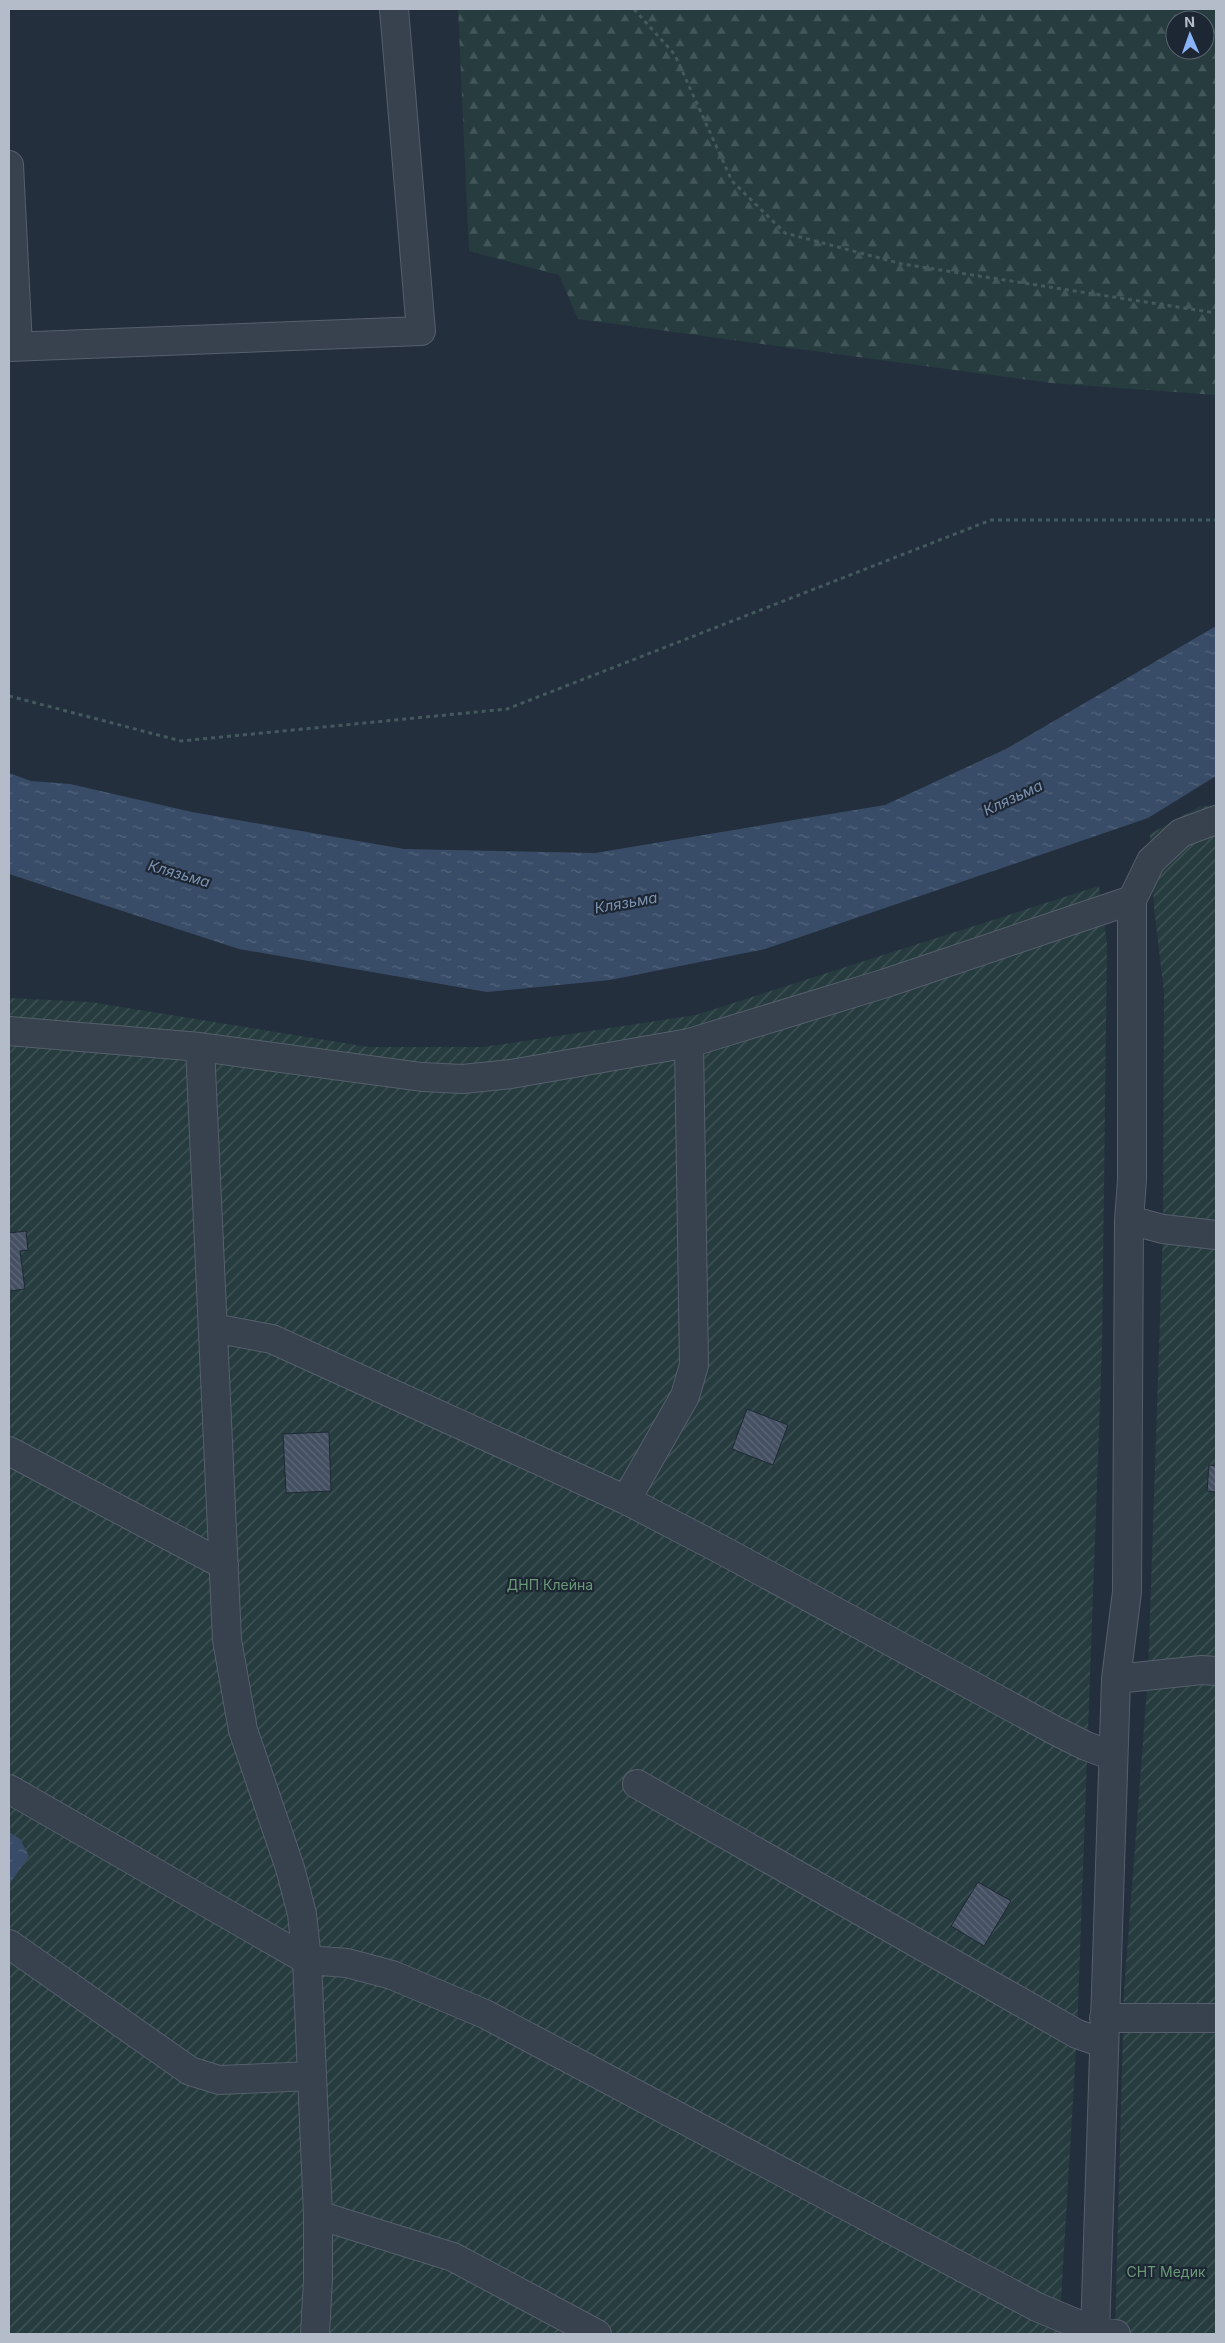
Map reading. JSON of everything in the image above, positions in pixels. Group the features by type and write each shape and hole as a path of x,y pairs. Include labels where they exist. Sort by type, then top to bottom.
{"street":[{"path":"9,165 13,347 421,331 394,9"},
{"path":"9,1788 307,1960 347,1963 392,1975 485,2014 1037,2307 1102,2333 1104,2031 1113,1756 1116,1678 1127,1592 1129,1220 1132,1180 1132,900 1151,861 1181,833 1216,820"},
{"path":"9,1031 200,1047 422,1077 463,1079 511,1074 689,1043 886,983 1132,900"},
{"path":"626,1500 685,1396 694,1365 689,1043"},
{"path":"200,1047 227,1640 244,1730 290,1868 302,1914 307,1960 318,2215 318,2280 315,2334"},
{"path":"1129,1220 1163,1229 1216,1235"},
{"path":"213,1328 272,1340 626,1500 1054,1730 1086,1746 1113,1756"},
{"path":"9,1451 224,1565"},
{"path":"1116,1678 1202,1670 1216,1671"},
{"path":"638,1784 1077,2034 1216,2018"},
{"path":"9,1944 190,2071 219,2080 312,2076"},
{"path":"318,2215 454,2257 597,2334"}],"path":[{"path":"634,9 675,55 732,181 786,233 902,264 1216,313"},
{"path":"9,696 181,741 507,709 991,520 1216,520"}],"green space":[{"path":"458,9 1216,9 1216,395 1051,383 578,319 559,275 469,251"},
{"name":"СНТ Медик","path":"1216,805 1216,2334 1115,2334 1124,1992 1148,1676 1163,1229 1164,993 1154,907 1150,834 1199,807"},
{"name":"ДНП Клейна","path":"1099,886 1107,944 1102,1347 1077,2033 1060,2316 1062,2334 9,2334 9,998 90,1002 369,1047 484,1047 696,1015"}],"water":[{"name":"Клязьма","path":"1216,626 1216,776 1148,818 765,949 610,980 487,992 239,949 9,874 9,773 31,781 70,784 192,812 404,849 595,853 885,805 1006,749"},
{"path":"9,1832 20,1839 29,1856 9,1885"}],"building":[{"path":"26,1231 28,1250 20,1251 25,1289 9,1291 9,1233"},
{"path":"747,1409 788,1425 773,1465 732,1449"},
{"path":"329,1432 331,1491 286,1493 283,1434"},
{"path":"1209,1465 1216,1466 1216,1492 1207,1491"},
{"path":"978,1882 1011,1901 984,1946 951,1926"}]}
